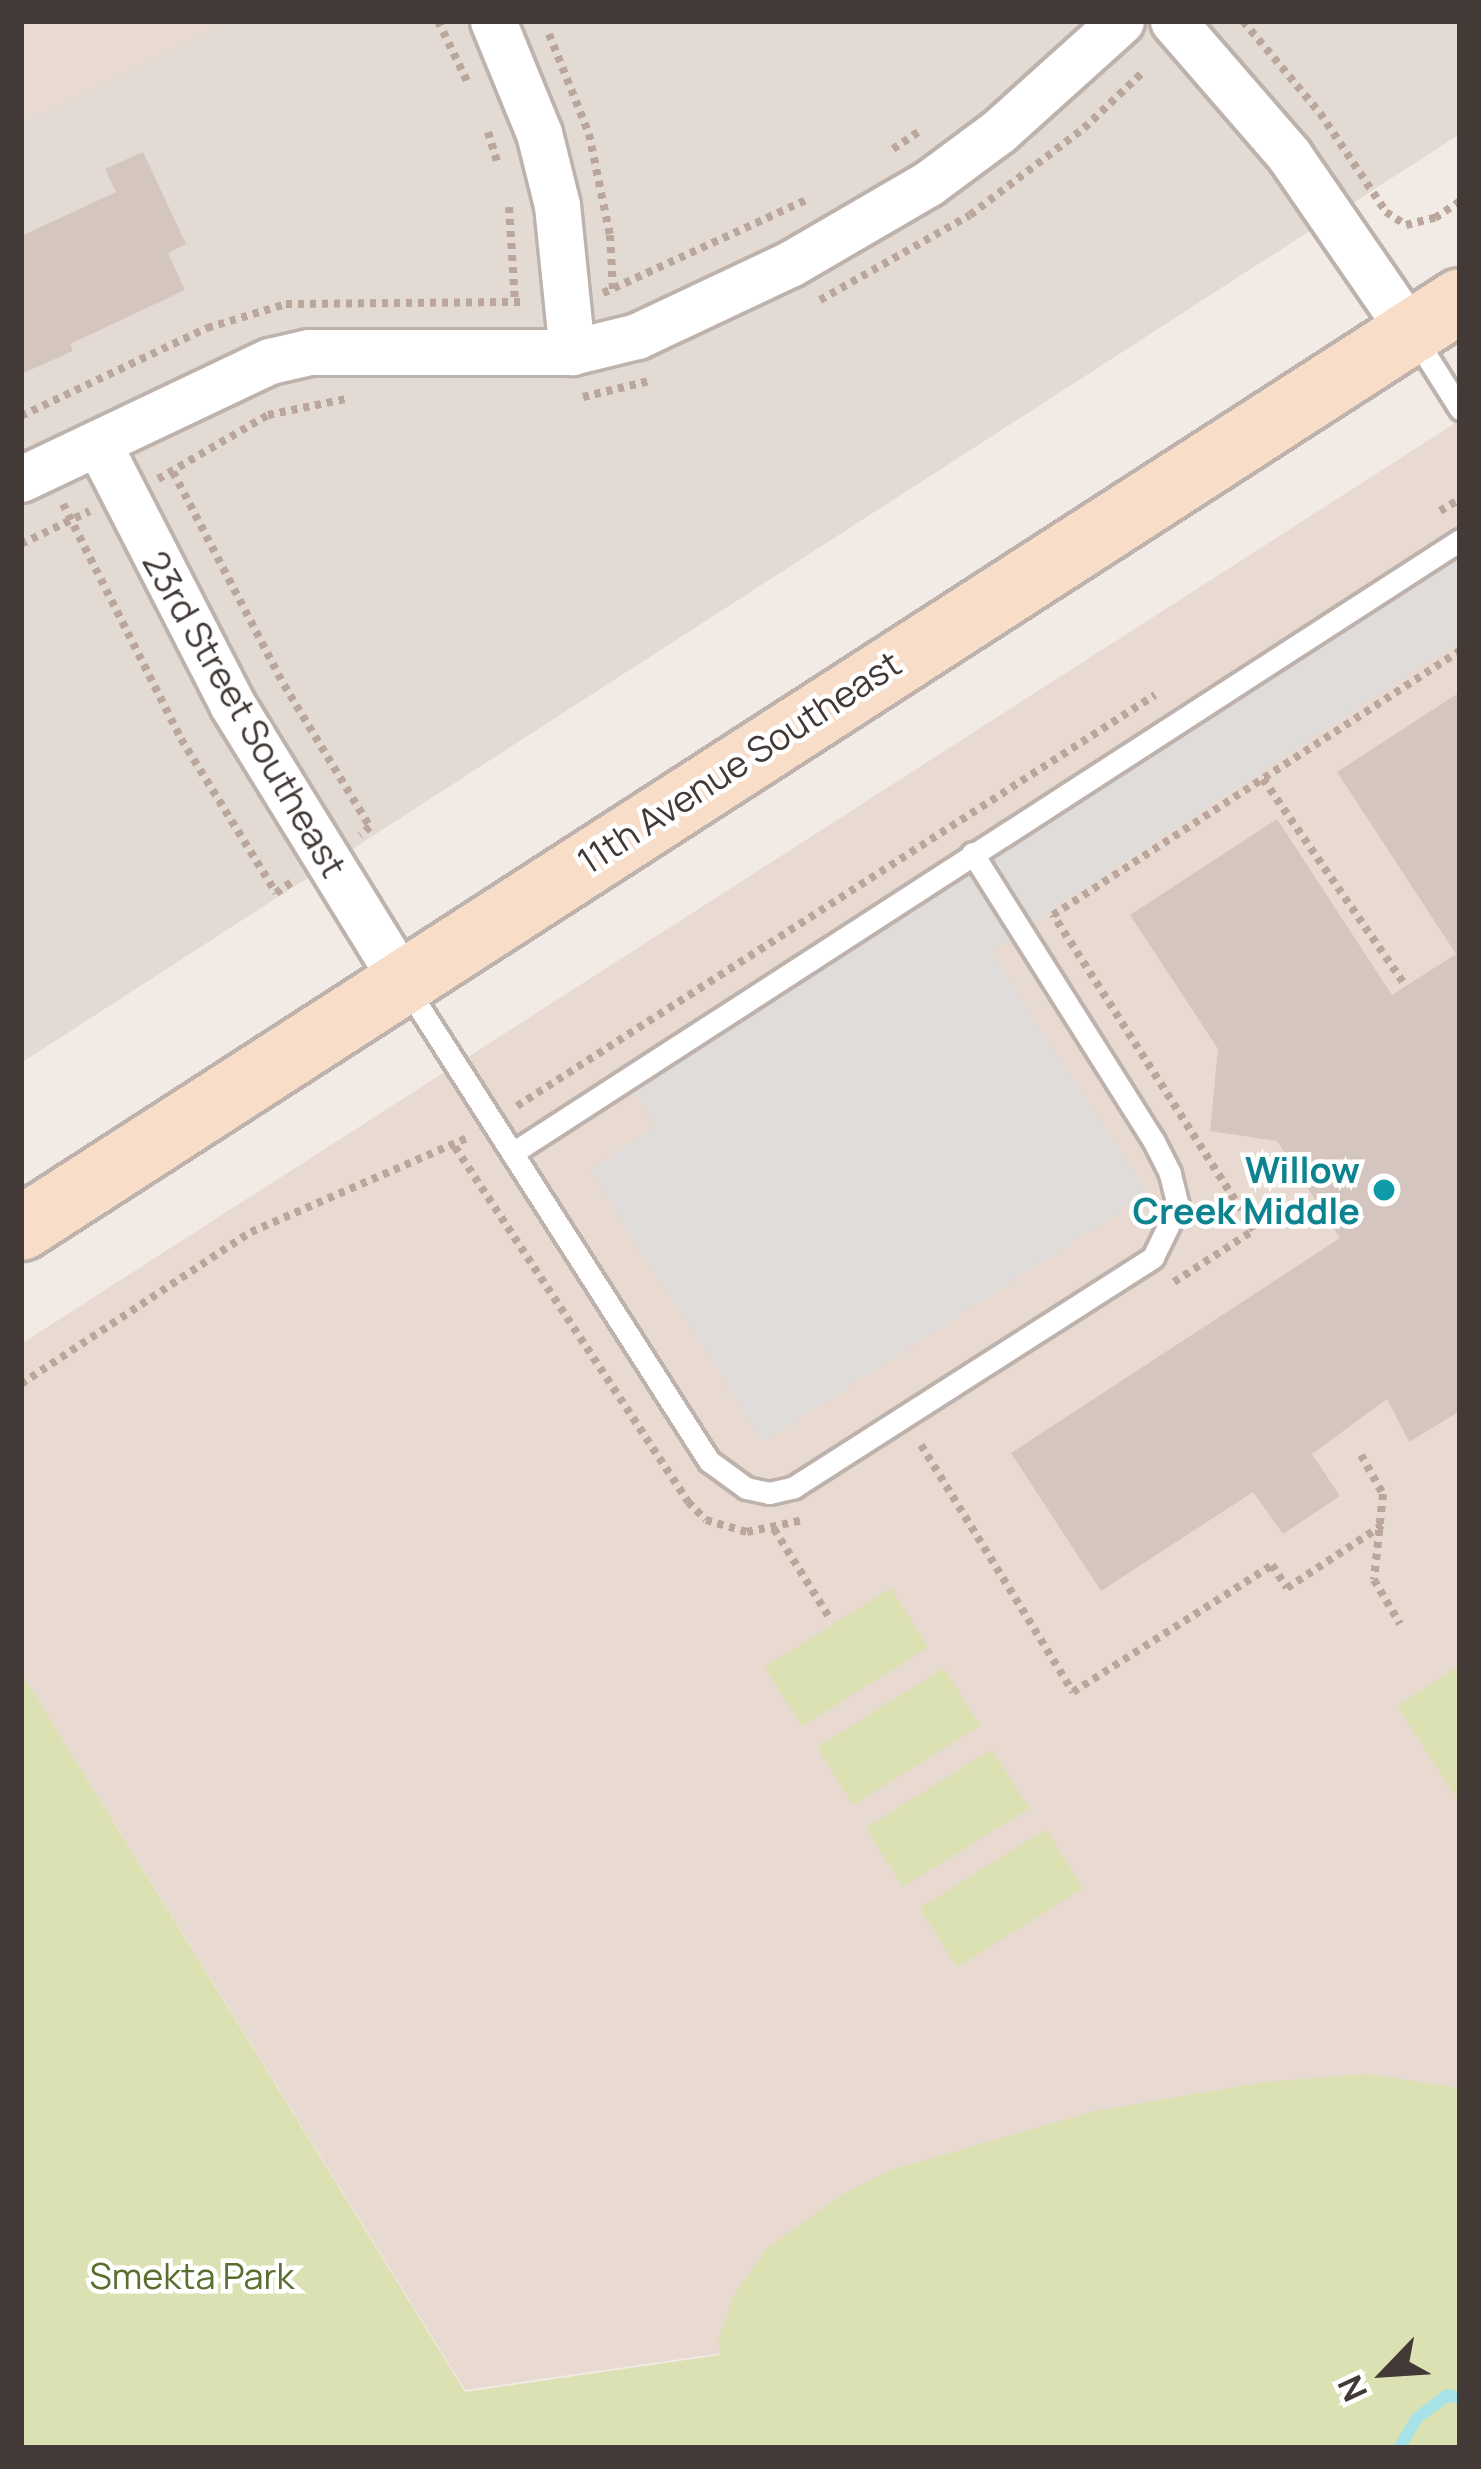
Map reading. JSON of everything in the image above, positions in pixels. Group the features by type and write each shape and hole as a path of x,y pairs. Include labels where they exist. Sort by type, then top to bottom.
{"main road":[{"name":"11th Avenue Southeast","path":"21,1228 1435,315"}],"street":[{"path":"493,21 539,133 557,205 572,352"},
{"path":"21,479 269,362 308,352 572,352 638,336 895,204 999,131 1121,21"},
{"path":"1173,21 1435,315"},
{"name":"23rd Street Southeast","path":"98,442 212,668 402,980"}],"lane":[{"path":"1435,315 1460,409"},
{"path":"514,1152 1460,539"},
{"path":"402,980 688,1432 728,1479 769,1492 794,1487 1154,1257 1170,1233 1178,1206 1162,1156 972,853"}],"path":[{"path":"438,21 472,93"},
{"path":"887,153 935,121"},
{"path":"487,128 502,179"},
{"path":"506,195 515,302"},
{"path":"613,290 815,195"},
{"path":"1406,225 1435,218 1460,202"},
{"path":"561,398 610,394 650,381"},
{"path":"21,544 70,521 181,739 276,893 370,827 239,603 173,472 268,415 313,403 365,399"},
{"path":"1448,506 1460,499"},
{"path":"1254,1230 1053,915 1460,651"},
{"path":"1263,779 1406,986"},
{"path":"21,1384 250,1232 293,1210 454,1147 679,1490 706,1520 726,1528 774,1529 829,1617"},
{"path":"921,1445 1073,1693 1272,1565 1287,1588 1384,1524"},
{"path":"1360,1455 1383,1494 1384,1524 1372,1558 1374,1580 1400,1624"}],"shaded area":[{"path":"21,21 209,21 213,30 21,121"},
{"path":"209,21 1460,21 1460,134 21,1063 21,121 212,30"},
{"path":"1460,420 1460,2247 465,2390 21,1672 21,1344"},
{"path":"1460,540 1460,640 991,951 1148,1194 763,1442 589,1170 655,1127 626,1078"}],"green space":[{"path":"891,1588 928,1647 802,1726 765,1667"},
{"path":"1460,1665 1460,1804 1397,1706"},
{"path":"944,1668 980,1726 853,1805 817,1747"},
{"name":"Smekta Park","path":"21,1672 465,2392 720,2355 718,2341 734,2295 766,2249 843,2194 891,2170 1091,2112 1264,2082 1367,2074 1460,2088 1460,2448 21,2448"},
{"path":"992,1749 1029,1808 903,1887 866,1828"},
{"path":"1046,1829 1083,1888 957,1967 920,1908"}],"building":[{"path":"143,152 186,244 168,253 185,290 70,344 73,351 21,374 21,236 116,192 105,169"},
{"name":"Willow Creek Middle","path":"1460,692 1460,1411 1409,1442 1387,1399 1312,1454 1340,1496 1283,1534 1253,1492 1101,1591 1011,1453 1340,1238 1277,1141 1210,1131 1218,1049 1130,915 1277,819 1392,995 1456,954 1337,772"}],"waterway":[{"path":"1399,2448 1417,2418 1447,2395 1460,2398"}],"place":[{"name":"Willow Creek Middle","path":"1384,1190"}]}
